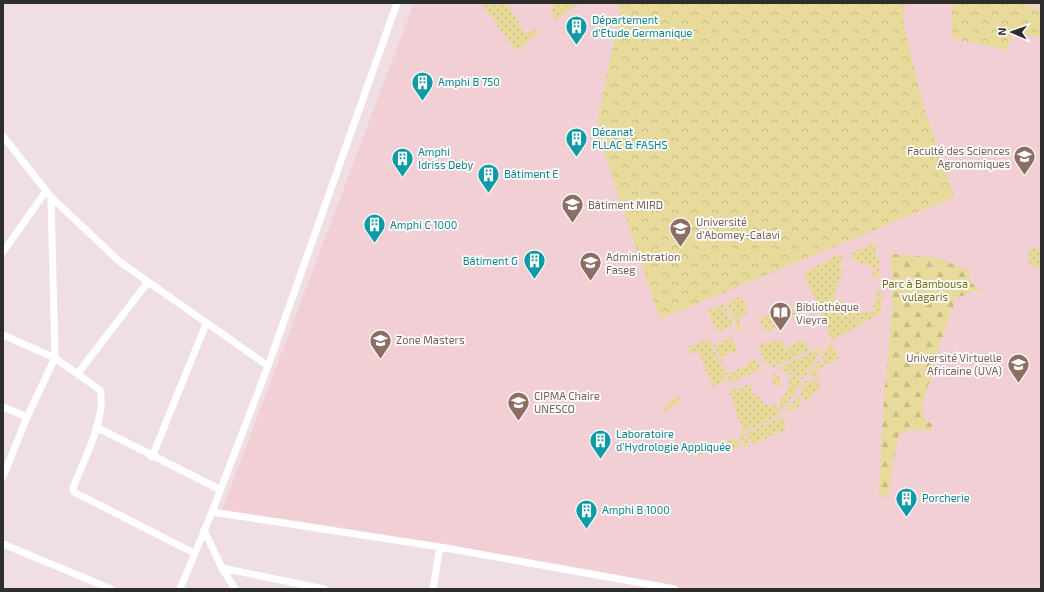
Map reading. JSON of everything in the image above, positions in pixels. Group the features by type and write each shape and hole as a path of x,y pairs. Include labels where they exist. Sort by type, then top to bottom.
{"street":[{"path":"180,589 212,512 219,489 268,366 397,3"},
{"path":"4,141 48,194 105,248 148,282 206,324 268,366"},
{"path":"3,252 48,194"},
{"path":"3,477 27,417 55,358 48,194"},
{"path":"78,373 148,282"},
{"path":"152,457 206,324"},
{"path":"3,336 55,358 100,390 102,400 96,427 73,488 74,492 194,553"},
{"path":"3,407 27,417"},
{"path":"96,427 152,457 219,489"},
{"path":"212,512 440,547 674,589"},
{"path":"204,530 222,568 235,589"},
{"path":"3,544 110,589"},
{"path":"433,589 440,547"},
{"path":"222,568 324,589"}],"shaded area":[{"name":"Université d'Abomey-Calavi","path":"414,3 1041,3 1041,589 685,589 301,521 222,510"}],"green space":[{"path":"481,3 506,3 526,34 534,29 538,34 516,51"},
{"path":"553,3 578,3 558,19 555,19 551,16"},
{"path":"617,3 905,3 903,22 924,108 954,197 660,319 600,140 598,118 620,12"},
{"path":"953,3 1027,3 1027,7 1041,9 1041,37 1013,33 1007,50 953,39 951,14"},
{"path":"877,242 875,253 879,257 879,277 871,279 874,268 852,260 852,253"},
{"path":"1029,248 1041,249 1041,267 1035,267 1029,263"},
{"path":"839,254 843,258 839,267 843,270 833,299 857,308 857,311 873,312 877,291 882,291 881,313 832,341 804,273"},
{"name":"Parc à Bambousa vulagaris","path":"890,254 938,258 965,269 966,267 970,269 972,283 982,292 975,291 956,298 937,353 936,372 928,385 922,407 925,421 933,424 930,431 911,430 899,434 888,499 879,493 884,398 892,308 892,272"},
{"path":"742,296 748,313 738,319 743,331 740,333 727,303"},
{"path":"724,304 733,326 717,332 708,310"},
{"path":"792,305 797,317 793,319 791,314 774,321 776,328 765,332 759,319"},
{"path":"732,337 737,351 721,357 728,374 748,365 750,361 756,358 761,369 730,383 714,345"},
{"path":"709,339 727,380 713,387 698,351 691,354 688,347"},
{"path":"776,340 782,341 786,349 801,340 811,349 775,367 765,364 759,345"},
{"path":"831,342 839,357 831,364 825,364 821,356"},
{"path":"823,346 805,377 785,373 780,368"},
{"path":"819,360 824,365 816,371 821,379 808,376"},
{"path":"774,373 780,378 780,386 774,383 772,377"},
{"path":"788,376 804,378 782,412 779,402 789,387"},
{"path":"806,381 819,382 821,387 806,401 799,392"},
{"path":"750,384 753,394 760,396 763,404 770,406 776,404 781,415 743,432 729,391"},
{"path":"678,396 680,402 665,412 663,406"},
{"path":"797,396 802,405 785,414"},
{"path":"782,417 786,430 752,445 747,432"},
{"path":"745,433 750,446 744,447 739,436"},
{"path":"734,438 738,441 741,447 735,450 731,442 697,456 699,452"}],"place":[{"name":"Département d'Etude Germanique","path":"577,46"},
{"name":"Amphi B 750","path":"422,102"},
{"name":"Décanat FLLAC & FASHS","path":"577,158"},
{"name":"Faculté des Sciences Agronomiques","path":"1025,176"},
{"name":"Amphi Idriss Deby","path":"403,178"},
{"name":"Bâtiment E","path":"489,194"},
{"name":"Bâtiment MIRD","path":"572,224"},
{"name":"Amphi C 1000","path":"375,244"},
{"name":"Université d'Abomey-Calavi","path":"681,248"},
{"name":"Bâtiment G","path":"534,280"},
{"name":"Administration Faseg","path":"590,282"},
{"name":"Bibliothèque Vieyra","path":"781,332"},
{"name":"Zone Masters","path":"380,360"},
{"name":"Université Virtuelle Africaine (UVA)","path":"1018,384"},
{"name":"CIPMA Chaire UNESCO","path":"519,422"},
{"name":"Laboratoire d'Hydrologie Appliquée","path":"601,460"},
{"name":"Porcherie","path":"906,518"},
{"name":"Amphi B 1000","path":"586,530"}]}
